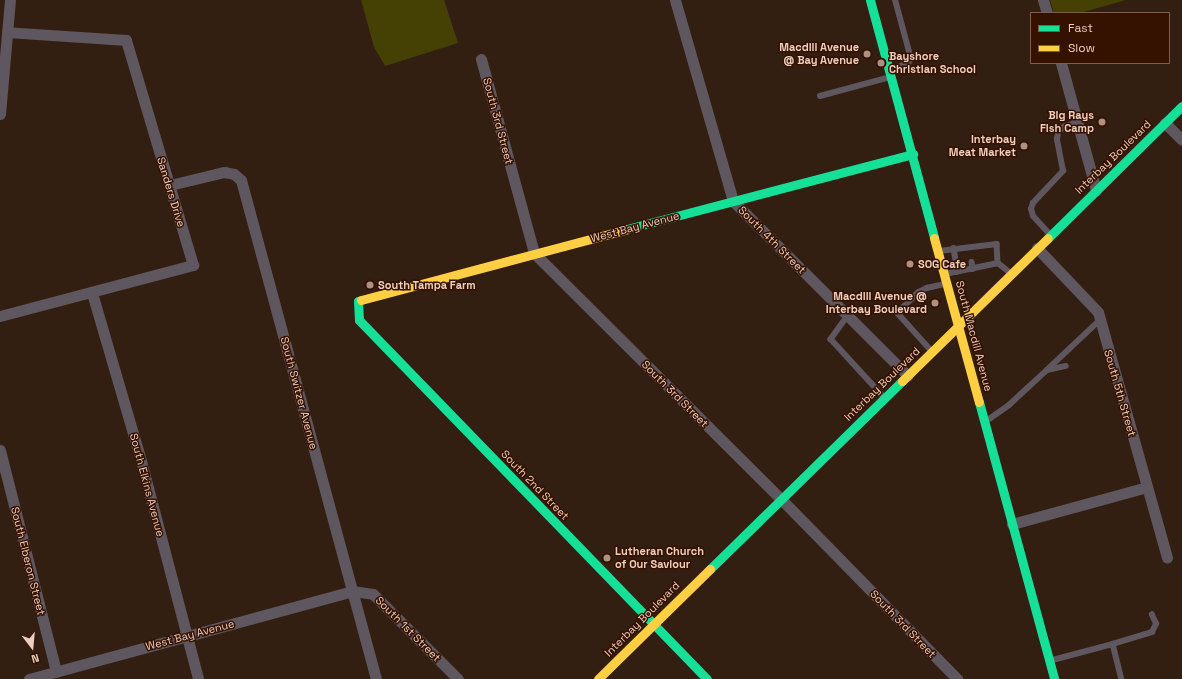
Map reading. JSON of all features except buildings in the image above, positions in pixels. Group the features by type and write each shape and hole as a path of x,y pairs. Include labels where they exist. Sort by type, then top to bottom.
{"street":[{"path":"0,114 10,0"},
{"name":"South 4th Street","path":"674,0 733,201 908,376"},
{"name":"South Macdill Avenue","path":"870,0 913,154 1054,679"},
{"path":"1043,0 1047,12"},
{"name":"Sanders Drive","path":"0,316 92,293 193,265 126,40 7,32"},
{"name":"South 3rd Street","path":"481,59 534,253 780,499 957,679"},
{"path":"1061,64 1096,190"},
{"name":"Interbay Boulevard","path":"598,679 1182,106"},
{"path":"1165,123 1182,140"},
{"name":"West Bay Avenue","path":"358,301 534,253 913,154"},
{"name":"South Switzer Avenue","path":"170,186 224,172 234,174 241,180 376,679"},
{"name":"South 5th Street","path":"1037,248 1098,312 1167,558"},
{"name":"South Elkins Avenue","path":"92,293 141,461 198,679"},
{"name":"South 2nd Street","path":"358,301 359,320 707,679"},
{"name":"South Elberon Street","path":"0,450 56,672"},
{"path":"1012,524 1147,487"},
{"name":"West Bay Avenue","path":"29,679 352,591"},
{"name":"South 1st Street","path":"352,591 373,594 458,679"}],"lane":[{"path":"820,96 890,73 908,63 910,59 895,0"},
{"path":"1050,235 1033,216 1031,209 1033,203 1064,171 1057,140 1058,132 1064,127 1077,122"},
{"path":"938,251 997,244 998,263"},
{"path":"954,248 958,272"},
{"path":"972,262 973,269"},
{"path":"932,352 897,313 919,292 958,272 973,269 986,263 998,263 1011,273"},
{"path":"848,316 831,339 885,398"},
{"path":"985,422 1009,405 1100,320"},
{"path":"1047,370 1066,366"},
{"path":"1049,661 1152,632 1156,624 1152,615"},
{"path":"1113,644 1122,679"}],"shaded area":[{"path":"361,0 444,0 458,43 385,66 374,47"},
{"path":"1050,0 1126,0 1084,12 1054,12"}],"traffic: fast":[{"path":"870,0 934,238"},
{"path":"1048,238 1182,106"},
{"path":"627,229 913,154"},
{"path":"361,300 358,301 359,320 707,679"},
{"path":"710,569 902,381"},
{"path":"979,402 1054,679"}],"traffic: slow":[{"path":"361,300 627,229"},
{"path":"934,238 979,402"},
{"path":"902,381 1048,238"},
{"path":"598,679 710,569"}],"place":[{"name":"Macdill Avenue @ Bay Avenue","path":"867,54"},
{"name":"Bayshore Christian School","path":"881,63"},
{"name":"Big Rays Fish Camp","path":"1102,122"},
{"name":"Interbay Meat Market","path":"1024,146"},
{"name":"SOG Cafe","path":"910,264"},
{"name":"South Tampa Farm","path":"370,285"},
{"name":"Macdill Avenue @ Interbay Boulevard","path":"935,303"},
{"name":"Lutheran Church of Our Saviour","path":"607,558"}]}
